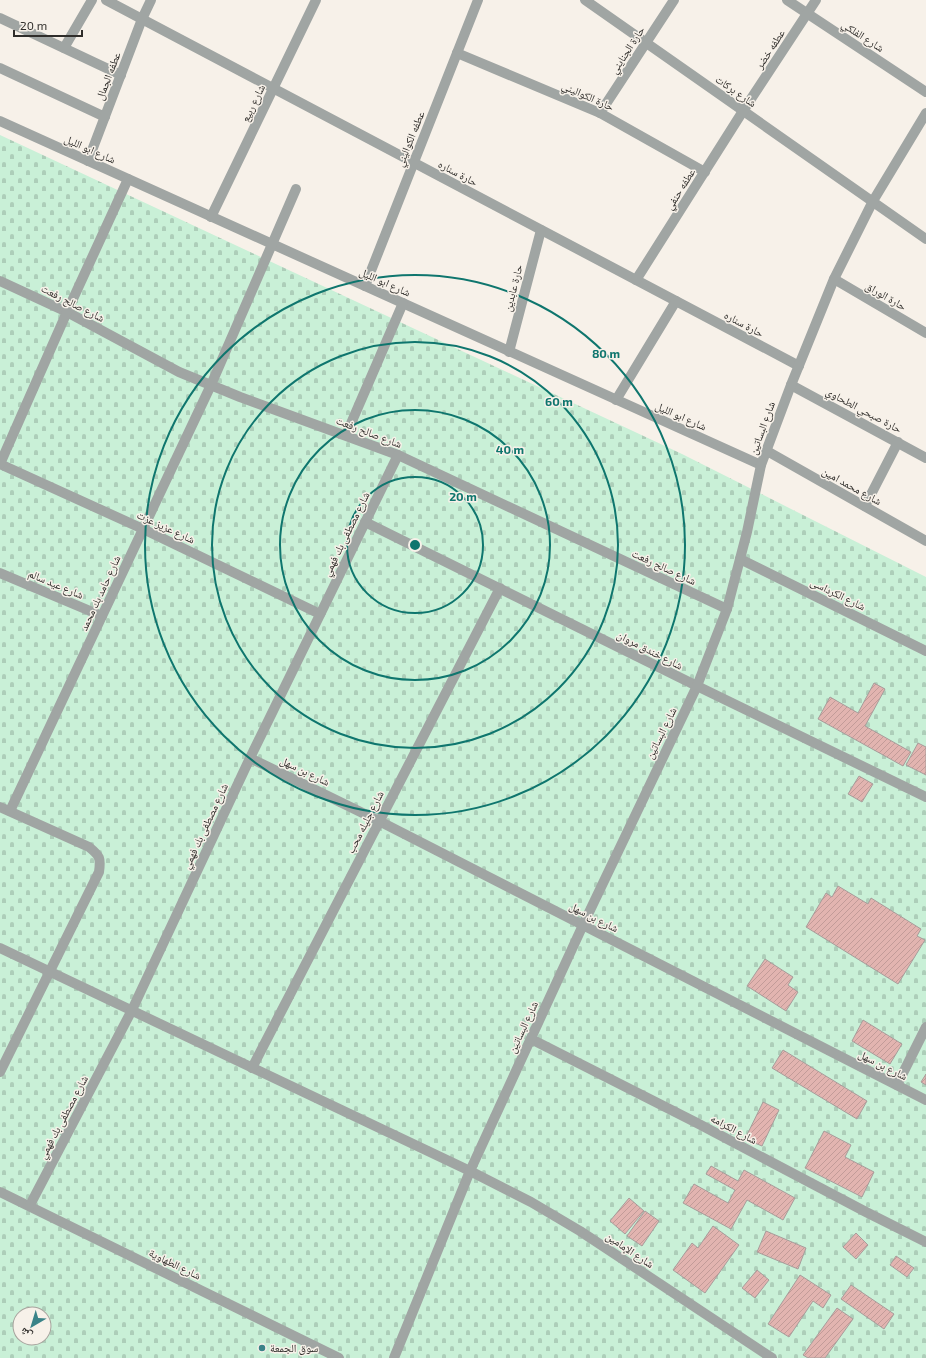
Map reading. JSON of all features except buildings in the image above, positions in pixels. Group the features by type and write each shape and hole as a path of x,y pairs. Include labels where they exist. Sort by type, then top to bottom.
{"street":[{"path":"64,48 92,0"},
{"name":"حارة سناره","path":"106,0 798,366"},
{"name":"عطفه الجمال","path":"88,161 142,19 151,0"},
{"name":"شارع ربيع","path":"211,217 316,0"},
{"name":"عطفه الكواليني","path":"365,286 478,0"},
{"name":"شارع بركات","path":"585,0 926,239"},
{"name":"حارة الجنايني","path":"600,113 674,0"},
{"name":"شارع الفلكي","path":"787,0 926,92"},
{"name":"عطفه خضر","path":"743,111 816,0"},
{"path":"0,18 121,75"},
{"name":"حارة الكواليني","path":"457,53 600,113 705,172"},
{"path":"0,68 105,117"},
{"name":"عطفه حنفي","path":"636,280 743,111"},
{"name":"شارع البساتين","path":"394,1358 470,1171 583,925 697,686 727,609 761,465 798,366 834,279 873,202 923,127 926,113"},
{"name":"شارع ابو الليل","path":"0,121 761,465"},
{"path":"0,464 128,179"},
{"name":"شارع حامد بك محمد","path":"10,811 211,385 296,189"},
{"name":"حارة عابدين","path":"509,352 541,230"},
{"name":"حارة الوراق","path":"834,279 926,333"},
{"name":"شارع صالح رفعت","path":"0,281 67,312 179,372 398,455 727,609"},
{"path":"616,400 676,301"},
{"path":"346,435 403,303"},
{"name":"حارة صبحي الطحاوي","path":"791,385 926,458"},
{"path":"865,506 898,442"},
{"name":"شارع محمد امين","path":"767,451 926,541"},
{"name":"شارع مصطفى بك فهمي","path":"30,1206 132,1010 250,758 398,455"},
{"name":"شارع عزيز عزت","path":"0,464 143,529 320,614"},
{"name":"شارع خندق مروان","path":"365,522 926,797"},
{"name":"شارع الكرداسى","path":"740,559 926,651"},
{"name":"شارع عيد سالم","path":"0,573 102,616"},
{"name":"شارع جليله محب","path":"252,1068 500,588"},
{"name":"شارع بن سهل","path":"250,758 379,821 926,1100"},
{"path":"0,808 10,811 89,847 98,855 100,863 99,872 0,1072"},
{"name":"شارع الإمامين","path":"0,948 470,1171 531,1202 580,1231 772,1358"},
{"path":"897,1085 926,1027"},
{"name":"شارع الكرامه","path":"531,1039 926,1242"},
{"name":"شارع الطهاوية","path":"0,1192 339,1358"}],"green space":[{"path":"0,135 682,454 926,577 926,1358 0,1358"}],"place":[{"name":"سوق الجمعة","path":"262,1348"}]}
